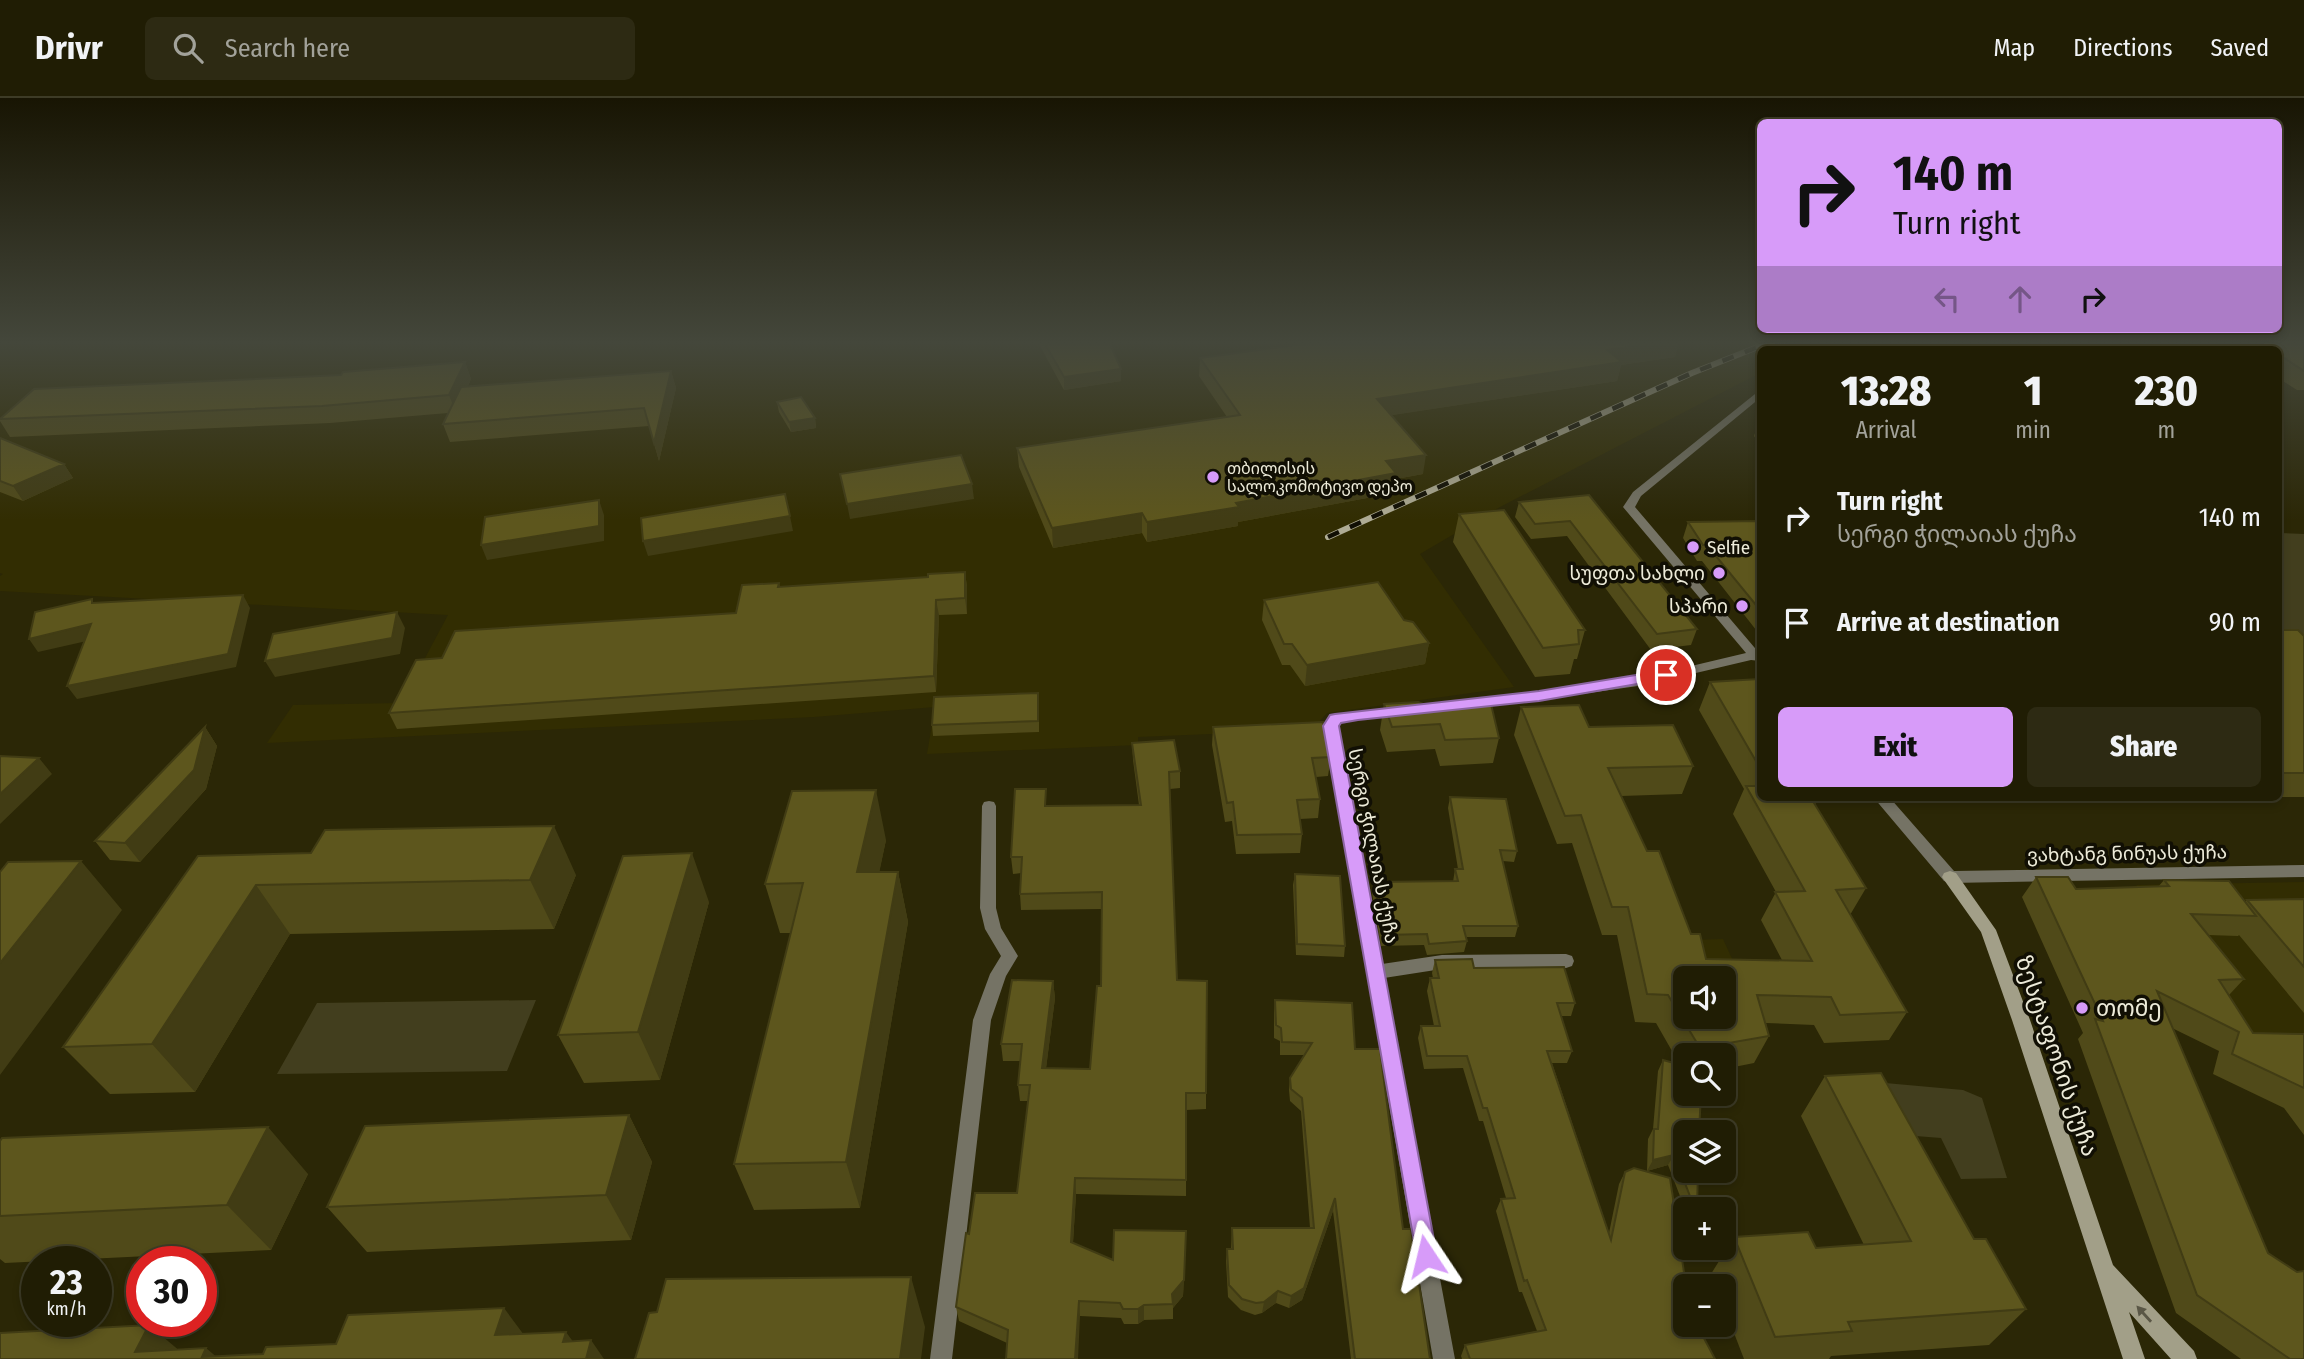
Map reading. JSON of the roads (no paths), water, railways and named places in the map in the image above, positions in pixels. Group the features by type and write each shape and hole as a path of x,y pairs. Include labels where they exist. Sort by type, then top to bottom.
{"street":[{"path":"1748,403 1637,494 1629,507 1757,658"},
{"name":"სერგი ჭილაიას ქუჩა","path":"1444,1359 1331,726 1335,719 1645,681 1757,658"},
{"name":"ზესტაფონის ქუჩა","path":"1884,801 1950,877 1988,930 2134,1359"},
{"path":"940,1359 982,1020 998,974 1010,956 993,929 988,908 989,806"},
{"name":"ვახტანგ ნინუას ქუჩა","path":"1950,877 2304,871"},
{"path":"1377,972 1442,962 1566,961"},
{"path":"2103,1268 2186,1359"}],"railway":[{"path":"1328,537 1626,403"}],"place":[{"name":"თბილისის სალოკომოტივო დეპო","path":"1213,477"},
{"name":"Selfie","path":"1693,547"},
{"name":"სუფთა სახლი","path":"1719,573"},
{"name":"სპარი","path":"1742,606"},
{"name":"თომე","path":"2082,1008"}]}
